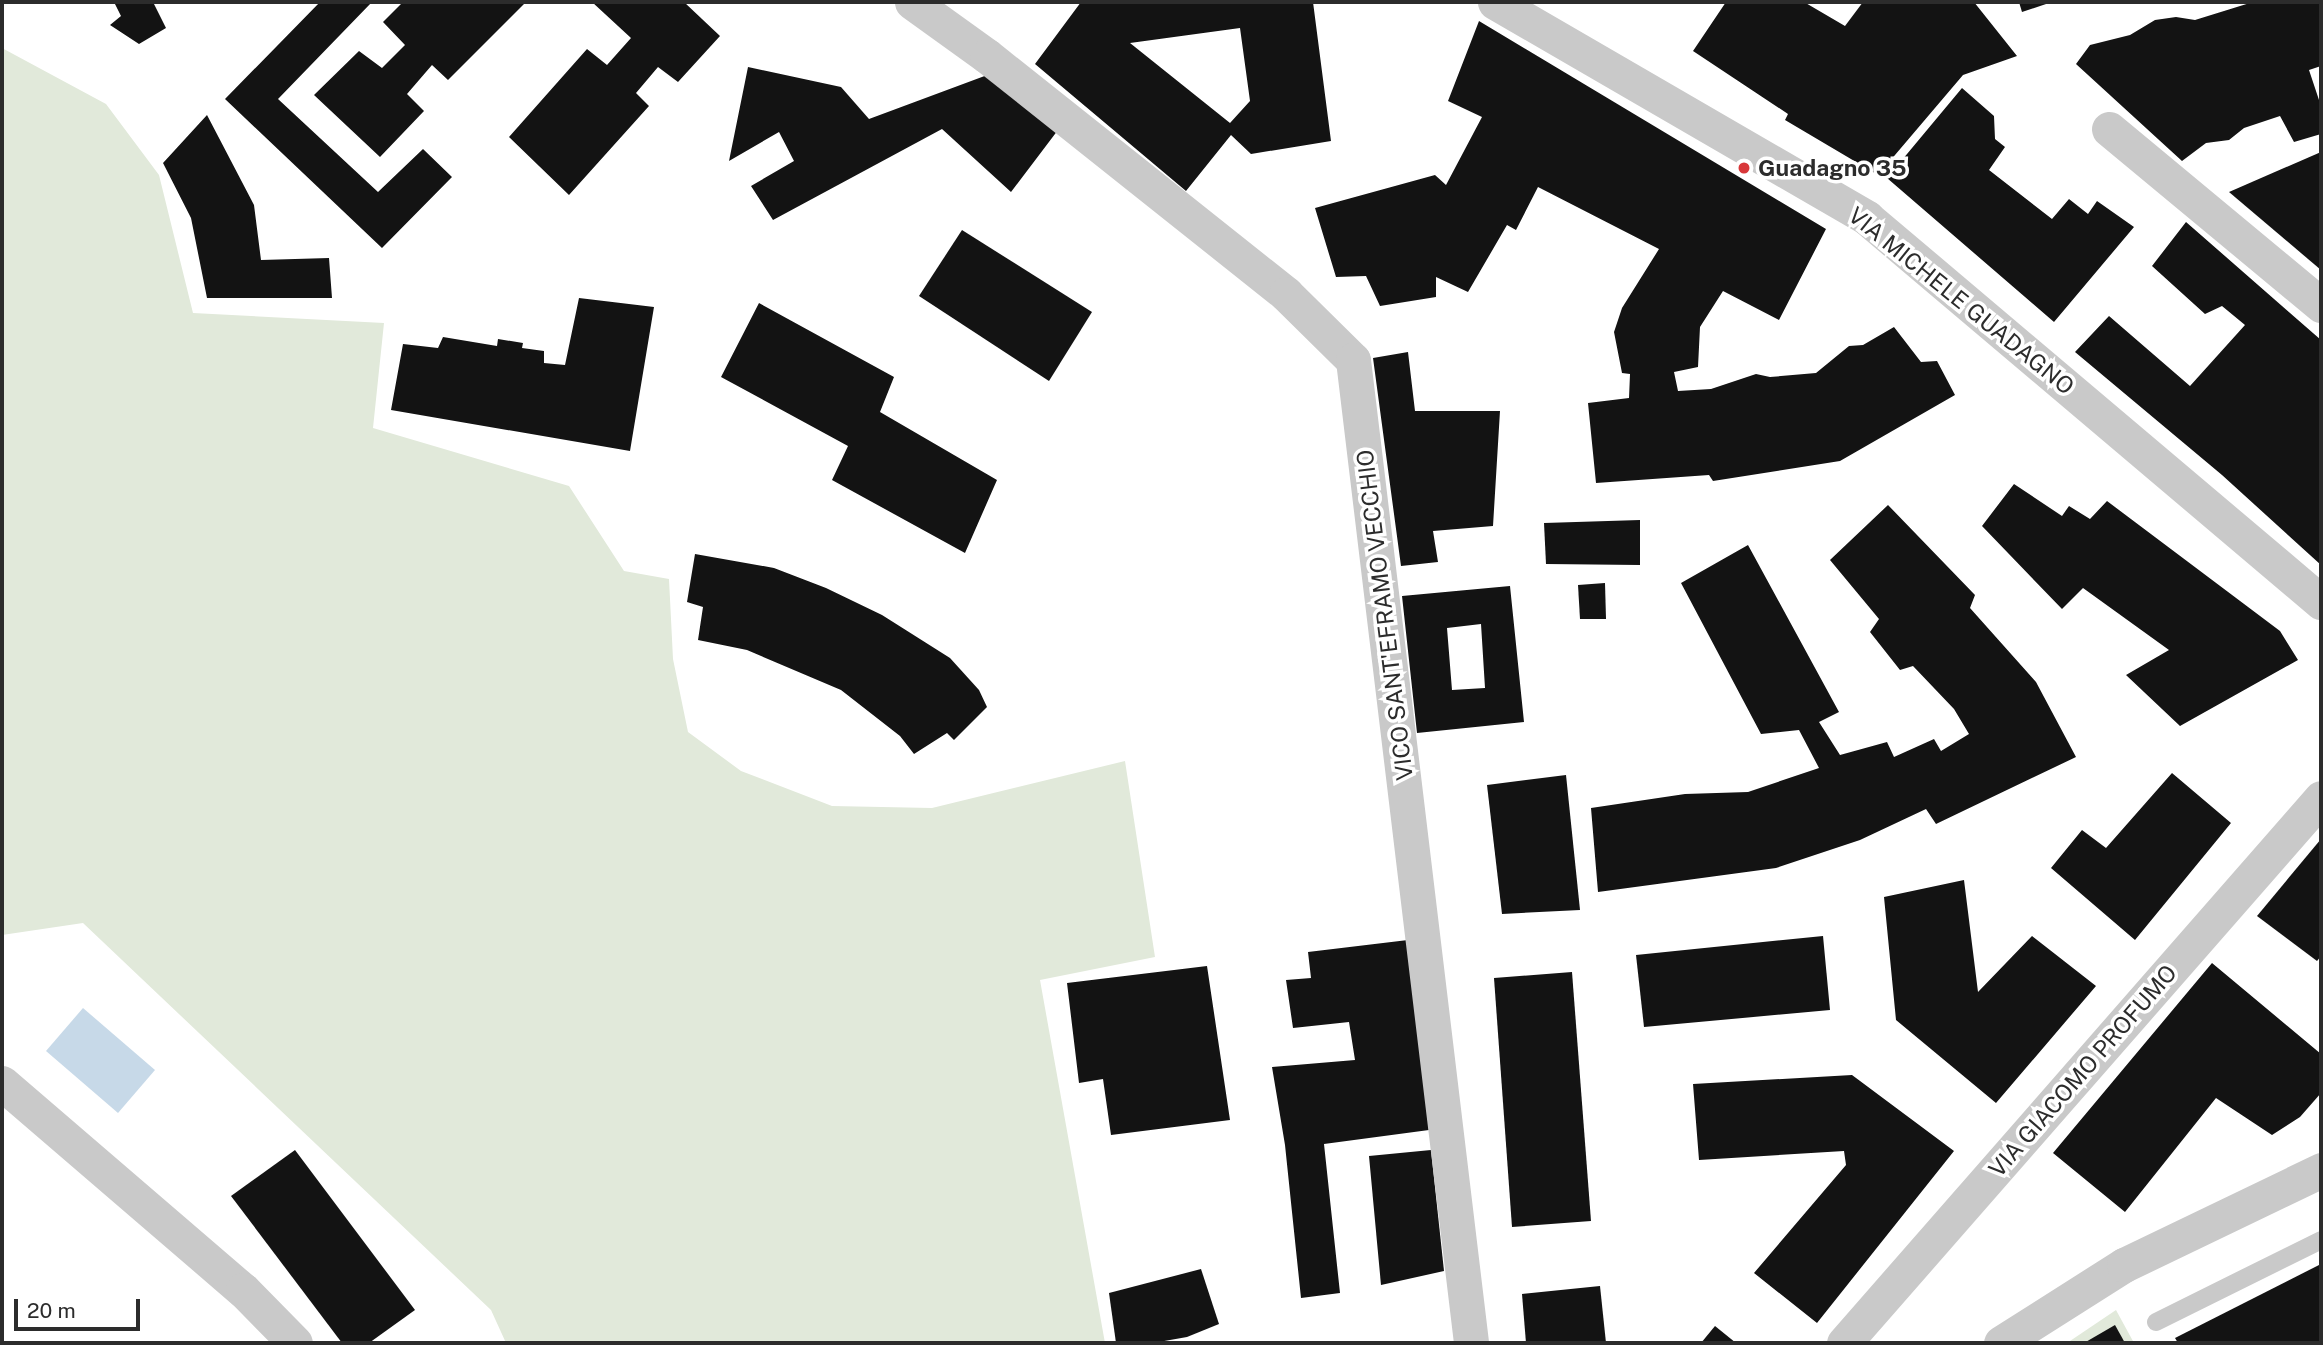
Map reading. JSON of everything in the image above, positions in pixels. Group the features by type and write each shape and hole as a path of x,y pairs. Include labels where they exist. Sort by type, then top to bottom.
{"street":[{"name":"VICO SANT'EFRAMO VECCHIO","path":"912,2 987,56 1286,293 1353,360 1471,1343"},
{"name":"VIA MICHELE GUADAGNO","path":"1495,2 1867,218 2321,602"},
{"path":"2109,129 2321,305"},
{"name":"VIA GIACOMO PROFUMO","path":"1844,1343 2321,798"},
{"path":"2,1083 243,1290 295,1343"},
{"path":"2001,1343 2124,1265 2321,1170"}],"lane":[{"path":"2156,1322 2321,1240"}],"green space":[{"path":"2,48 106,104 159,175 193,313 384,323 373,428 569,486 624,571 669,579 673,659 688,732 741,771 832,806 932,808 1125,761 1155,957 1040,980 1105,1343 506,1343 491,1310 83,923 2,935"},
{"path":"2116,1310 2134,1343 2067,1343"}],"water":[{"path":"83,1008 155,1070 118,1113 46,1051"}],"building":[{"path":"114,2 153,2 166,28 139,44 110,25 121,16"},
{"path":"320,2 372,2 278,99 378,192 423,149 452,177 382,248 225,99"},
{"path":"403,2 526,2 448,80 432,65 407,94 424,111 380,157 314,95 359,51 382,68 405,45 383,22"},
{"path":"592,2 684,2 720,36 678,82 658,67 636,93 649,106 569,195 509,137 587,49 607,65 631,38"},
{"path":"1081,2 1313,2 1331,141 1251,154 1231,135 1186,191 1035,64","holes":["1240,28 1250,101 1230,123 1130,43"]},
{"path":"1726,2 1804,2 1845,26 1863,2 1974,2 2017,56 1963,75 1878,175 1785,120 1788,114 1693,51"},
{"path":"2019,2 2052,2 2022,12"},
{"path":"2253,2 2321,2 2321,66 2309,70 2321,106 2321,134 2294,142 2280,116 2244,128 2229,140 2206,143 2182,161 2076,64 2090,45 2130,35 2155,20 2176,17 2195,20"},
{"path":"1479,21 1826,229 1779,320 1723,291 1700,327 1698,367 1674,372 1678,391 1711,389 1756,374 1770,377 1816,373 1849,346 1863,345 1894,327 1921,362 1937,361 1955,395 1840,461 1713,481 1709,475 1596,483 1588,403 1629,398 1630,374 1622,373 1614,332 1622,308 1659,249 1538,187 1516,230 1507,225 1468,292 1436,277 1436,297 1380,306 1366,276 1336,277 1315,208 1435,175 1446,185 1482,117 1448,101"},
{"path":"748,67 841,87 869,119 990,74 1058,130 1011,192 942,129 773,220 751,186 794,161 779,132 729,161"},
{"path":"1962,88 1994,116 1995,139 2005,147 1989,170 2052,219 2069,199 2088,214 2097,201 2134,227 2054,322 1887,178"},
{"path":"207,115 254,205 261,260 329,258 332,298 207,298 191,218 163,163"},
{"path":"2321,152 2321,270 2229,192"},
{"path":"2186,222 2321,340 2321,565 2222,475 2075,352 2109,316 2190,386 2245,325 2222,306 2205,314 2152,266"},
{"path":"962,230 1092,312 1049,381 919,296"},
{"path":"579,298 654,307 630,451 391,410 403,344 438,348 443,337 497,346 498,339 523,343 522,348 544,351 544,363 565,365"},
{"path":"759,303 894,377 880,412 997,480 965,553 832,480 848,446 721,377"},
{"path":"1408,352 1415,411 1500,411 1493,526 1433,531 1438,562 1401,566 1373,358"},
{"path":"2014,484 2062,516 2069,506 2090,519 2107,501 2280,631 2298,660 2180,726 2126,675 2169,650 2083,588 2062,609 1982,526"},
{"path":"1888,505 1975,595 1970,608 2036,682 2076,757 1936,824 1926,809 1860,840 1776,868 1598,892 1591,808 1685,794 1748,792 1819,768 1799,730 1761,734 1681,583 1748,545 1839,712 1819,722 1840,755 1887,742 1894,757 1934,739 1941,751 1969,734 1954,709 1913,666 1900,670 1870,632 1879,619 1830,560"},
{"path":"1640,520 1640,565 1546,564 1544,523"},
{"path":"695,554 774,568 826,588 882,615 950,658 979,690 987,707 954,740 947,733 914,754 900,736 841,690 747,650 698,640 703,607 687,602"},
{"path":"1605,583 1606,619 1580,619 1578,585"},
{"path":"1510,586 1524,722 1417,733 1402,596","holes":["1481,624 1485,688 1452,690 1447,628"]},
{"path":"2172,773 2231,823 2135,940 2051,868 2082,830 2106,848"},
{"path":"1566,775 1580,910 1502,914 1487,785"},
{"path":"2321,839 2321,956 2317,961 2257,916"},
{"path":"1964,880 1978,992 2032,936 2096,986 1996,1103 1896,1020 1884,897"},
{"path":"1823,936 1830,1010 1644,1027 1636,955"},
{"path":"1408,940 1429,1130 1324,1144 1340,1293 1301,1298 1285,1145 1272,1067 1355,1060 1349,1022 1293,1028 1286,980 1311,978 1308,952"},
{"path":"2212,963 2321,1054 2321,1093 2300,1117 2272,1135 2216,1098 2125,1212 2053,1153"},
{"path":"1207,966 1230,1120 1111,1135 1103,1079 1079,1083 1067,983"},
{"path":"1572,972 1591,1221 1512,1227 1494,978"},
{"path":"1852,1075 1954,1151 1817,1323 1754,1273 1846,1165 1844,1151 1699,1160 1693,1084"},
{"path":"295,1150 415,1310 369,1343 342,1343 231,1196"},
{"path":"1431,1150 1444,1271 1381,1285 1369,1156"},
{"path":"2321,1264 2321,1343 2178,1343 2175,1338"},
{"path":"1201,1269 1219,1324 1187,1337 1153,1343 1116,1343 1109,1293"},
{"path":"1600,1286 1606,1343 1526,1343 1522,1294"},
{"path":"2115,1325 2125,1343 2084,1343"},
{"path":"1715,1326 1736,1343 1701,1343"}],"place":[{"name":"Guadagno 35","path":"1744,168"}]}
